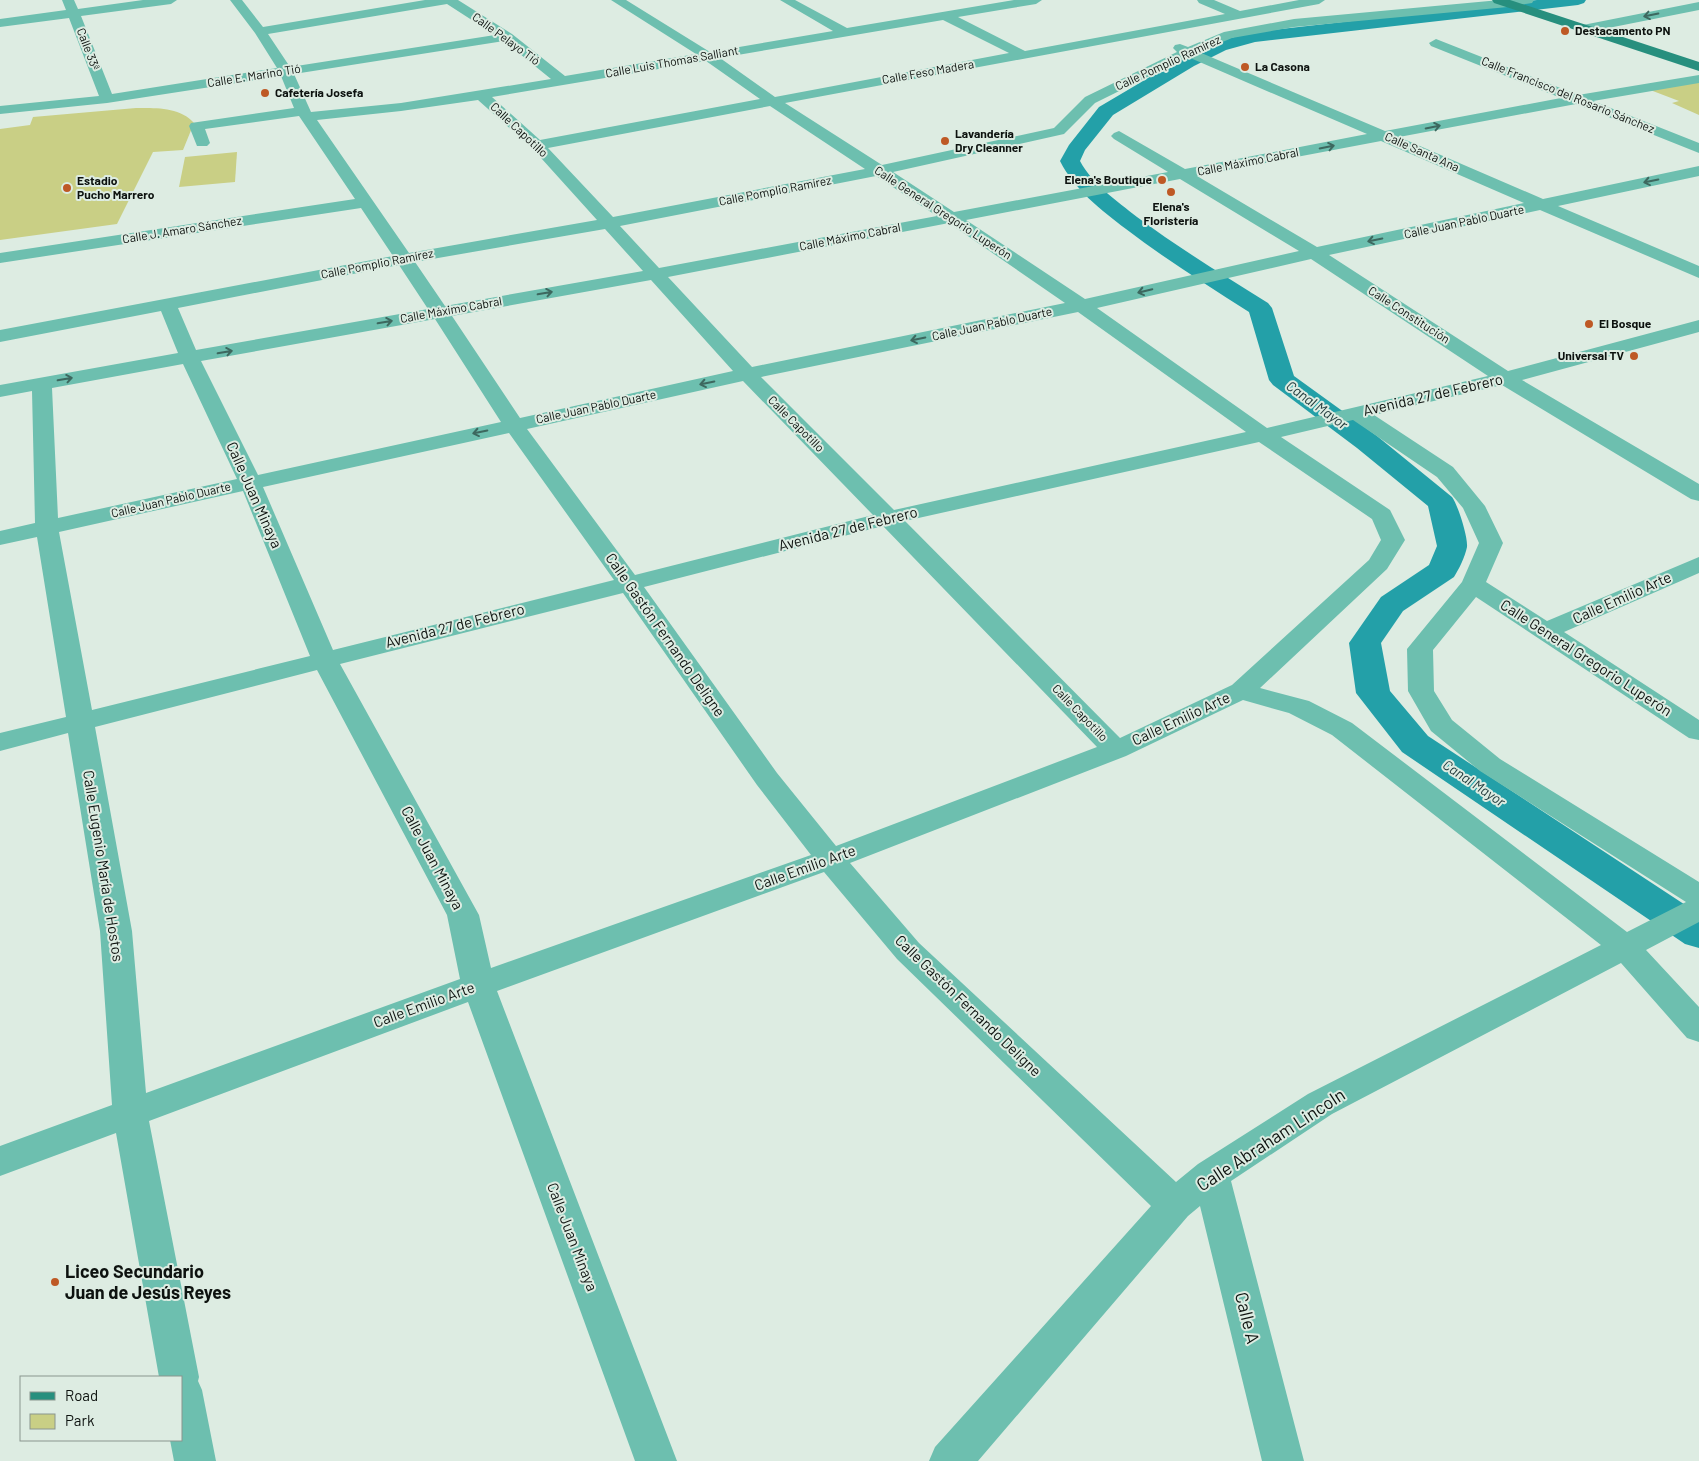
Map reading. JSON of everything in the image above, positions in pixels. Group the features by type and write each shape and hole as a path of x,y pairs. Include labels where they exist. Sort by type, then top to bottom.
{"main road":[{"path":"1529,5 1583,28 1699,67"}],"street":[{"path":"0,23 71,6 171,0"},
{"name":"Calle Gastón Fernando Deligne","path":"236,0 260,31 286,71 305,114 440,312 514,425 767,779 830,859 908,951 1175,1205"},
{"path":"260,31 448,0"},
{"name":"Calle Pelayo Tió","path":"448,0 507,37 562,81"},
{"name":"Calle General Gregorio Luperón","path":"617,0 708,56 877,171 952,218 1081,306 1263,435"},
{"path":"786,0 846,32"},
{"name":"Calle Luis Thomas Salliant","path":"202,143 196,126 305,114 401,107 481,95 1036,0"},
{"path":"1203,0 1238,14"},
{"name":"Calle Feso Madera","path":"538,145 1319,0"},
{"name":"Calle Pomplio Ramírez","path":"0,336 404,259 609,223 877,171 1059,132 1090,100 1229,35 1294,23 1507,3 1529,5"},
{"name":"Calle 33ª","path":"71,6 107,99"},
{"path":"1583,28 1699,6"},
{"path":"946,16 1023,55"},
{"name":"Calle Santa Ana","path":"1144,32 1699,273"},
{"name":"Calle E. Marino Tió","path":"0,110 107,99 507,37"},
{"name":"Calle Francisco del Rosario Sánchez","path":"1436,43 1699,148"},
{"name":"Calle Máximo Cabral","path":"0,391 655,274 1578,99 1699,79"},
{"name":"Calle Capotillo","path":"481,95 538,145 747,374 1116,750"},
{"name":"Calle Constitución","path":"1120,136 1314,253 1505,378 1699,494"},
{"name":"Calle Juan Pablo Duarte","path":"0,538 747,374 1081,306 1314,253 1699,171"},
{"name":"Calle J. Amaro Sánchez","path":"0,258 365,202"},
{"name":"Calle Juan Minaya","path":"167,304 190,358 250,482 324,659 463,915 478,986 656,1461"},
{"name":"Avenida 27 de Febrero","path":"0,742 889,518 1263,435 1505,378 1699,326"},
{"name":"Calle Eugenio María de Hostos","path":"42,383 47,528 116,931 130,1114 179,1376"},
{"path":"1353,414 1446,472 1474,506 1491,543 1473,584 1420,649 1422,692 1441,725 1490,765 1699,896"},
{"name":"Calle Emilio Arte","path":"0,1161 830,859 1116,750 1241,691 1378,564 1393,540 1382,515 1263,435"},
{"name":"Calle Emilio Arte","path":"1545,631 1699,564"},
{"name":"Calle General Gregorio Luperón","path":"1473,584 1699,732"},
{"path":"1241,691 1299,707 1342,729 1638,941 1699,1029"},
{"name":"Calle Abraham Lincoln","path":"950,1461 1175,1205 1211,1175 1320,1104 1699,909"},
{"name":"Calle A","path":"1211,1175 1283,1461"},
{"path":"182,1395 194,1461"}],"green space":[{"path":"1699,79 1699,115 1672,103 1679,101 1645,88"},
{"name":"Estadio Pucho Marrero","path":"136,108 175,111 194,123 183,150 153,152 117,224 0,240 0,129 30,125 33,117"},
{"path":"237,152 235,182 179,187 185,157"}],"waterway":[{"name":"Canal Mayor","path":"1578,0 1255,37 1220,46 1188,62 1106,111 1076,149 1070,161 1077,175 1112,208 1173,254 1260,308 1282,380 1367,442 1442,503 1452,546 1443,570 1392,604 1365,643 1373,693 1415,744 1699,934"}],"place":[{"name":"Destacamento PN","path":"1565,31"},
{"name":"La Casona","path":"1245,67"},
{"name":"Cafetería Josefa","path":"265,93"},
{"name":"Lavandería Dry Cleanner","path":"945,141"},
{"name":"Elena's Boutique","path":"1162,180"},
{"name":"Estadio Pucho Marrero","path":"67,188"},
{"name":"Elena's Floristería","path":"1171,192"},
{"name":"El Bosque","path":"1589,324"},
{"name":"Universal TV","path":"1634,356"},
{"name":"Liceo Secundario Juan de Jesús Reyes","path":"55,1282"}]}
